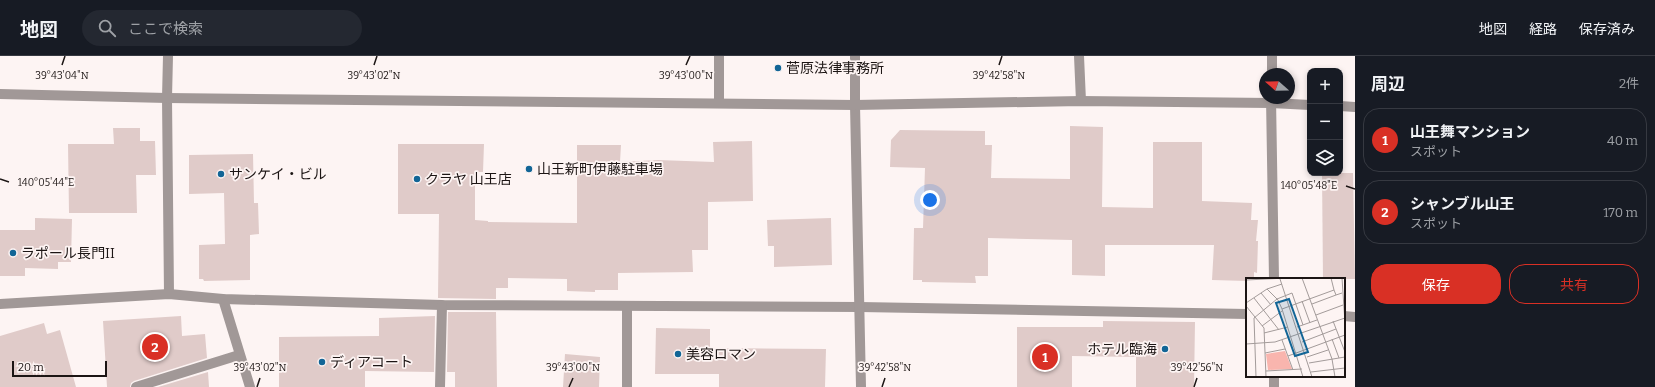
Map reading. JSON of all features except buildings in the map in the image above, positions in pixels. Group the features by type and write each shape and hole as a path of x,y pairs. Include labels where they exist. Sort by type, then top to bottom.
{"street":[{"path":"168,56 167,98 170,294"},
{"path":"719,56 719,103"},
{"path":"855,56 854,105 861,387"},
{"path":"1080,56 1081,102"},
{"path":"1272,56 1272,68"},
{"path":"0,94 167,98 854,105 1259,100"},
{"path":"1295,103 1307,105"},
{"path":"1271,104 1274,278"},
{"path":"1343,106 1355,107"},
{"path":"0,304 170,294 223,299 442,305 860,307 1246,314"},
{"path":"223,299 250,387"},
{"path":"440,387 442,305"},
{"path":"627,307 627,387"},
{"path":"1345,316 1355,317"},
{"path":"136,387 239,355"}],"place":[{"name":"菅原法律事務所","path":"778,68"},
{"name":"山王新町伊藤駐車場","path":"529,169"},
{"name":"サンケイ・ビル","path":"221,174"},
{"name":"クラヤ 山王店","path":"417,179"},
{"name":"ラポール長門II","path":"13,253"},
{"name":"シャンブル山王","path":"155,347"},
{"name":"ホテル臨海","path":"1165,349"},
{"name":"美容ロマン","path":"678,354"},
{"name":"山王舞マンション","path":"1045,357"},
{"name":"ディアコート","path":"322,362"}]}
